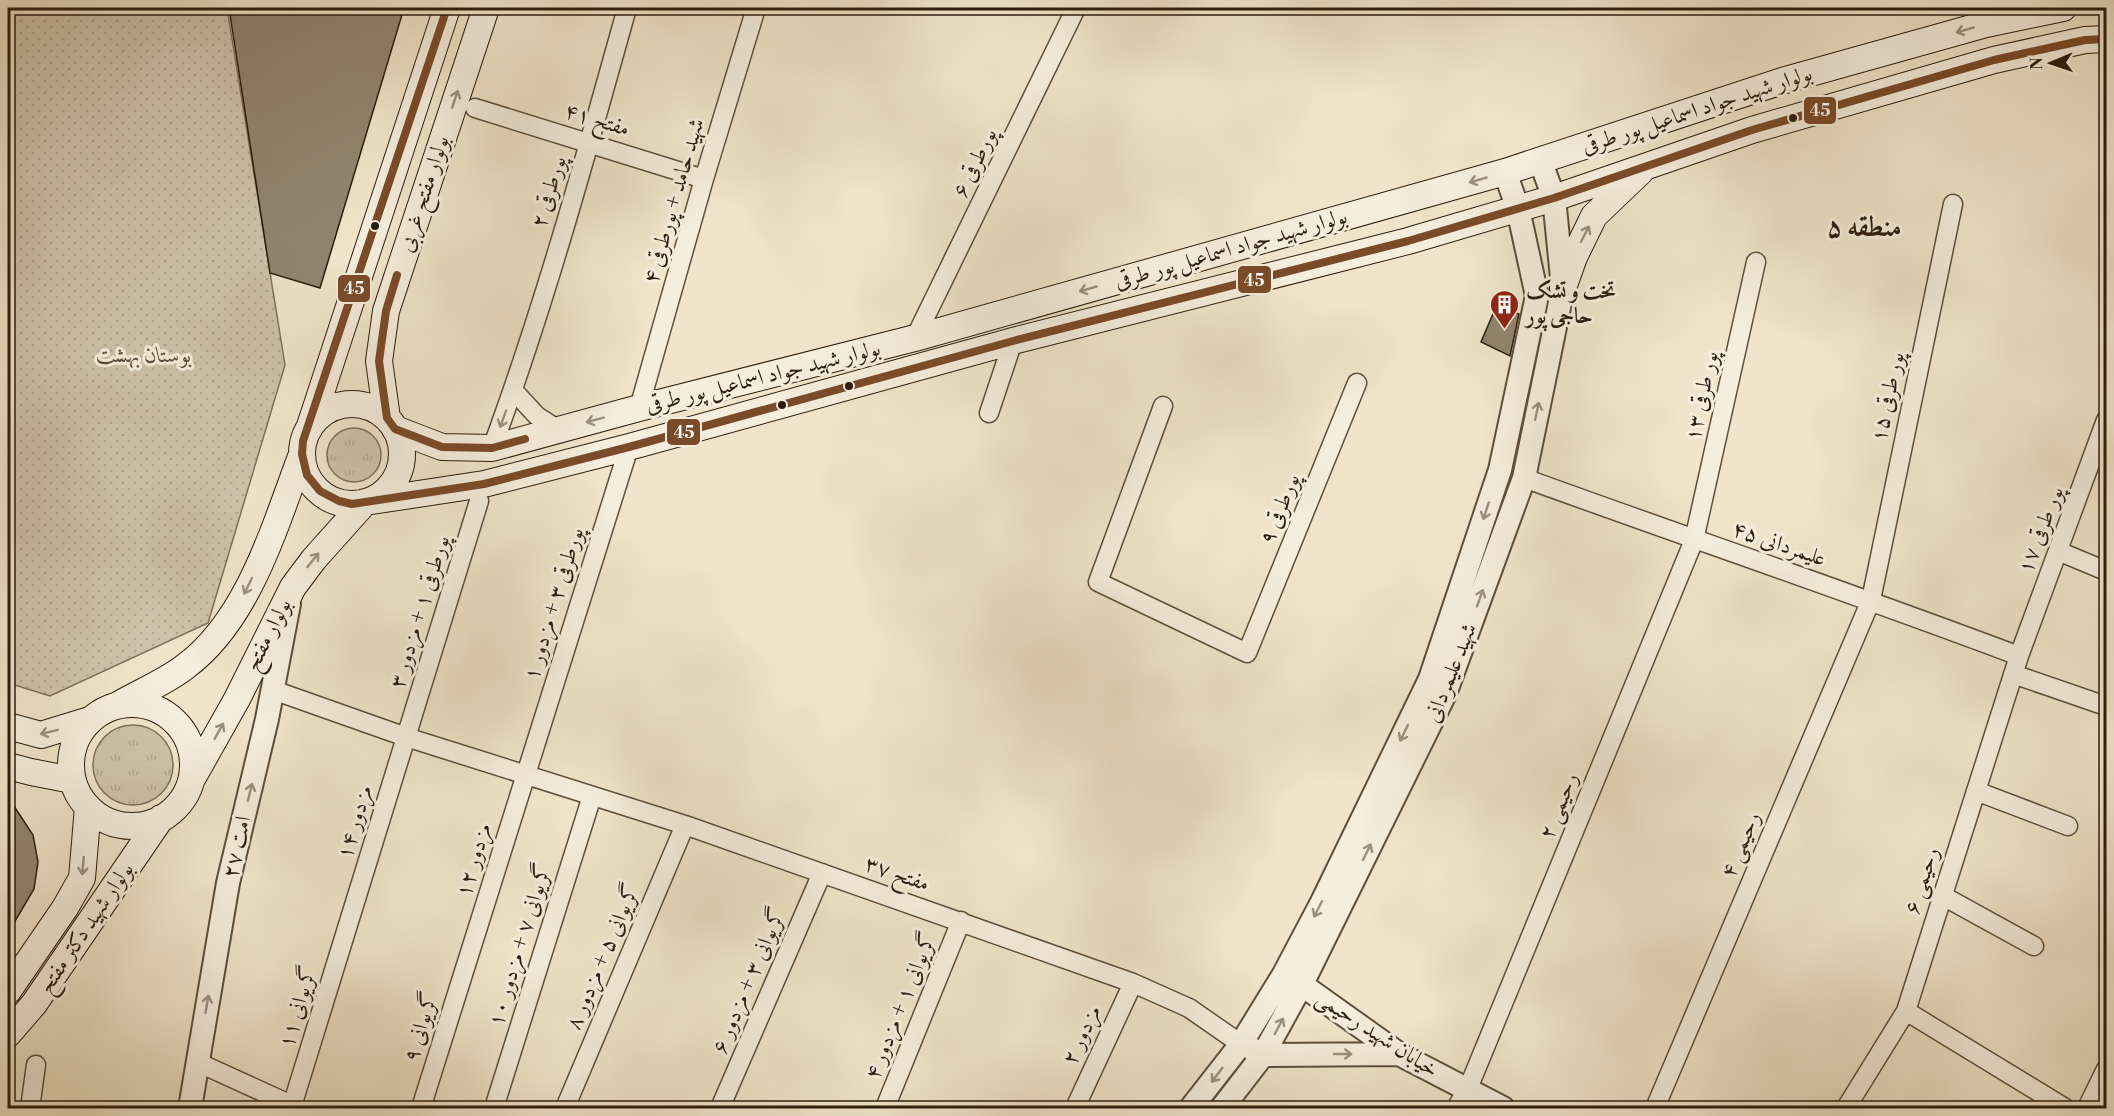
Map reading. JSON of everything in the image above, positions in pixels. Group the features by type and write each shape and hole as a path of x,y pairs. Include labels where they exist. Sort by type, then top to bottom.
{"main road":[{"name":"بولوار مفتح غربی","path":"309,429 447,8"},
{"name":"بولوار مفتح غربی","path":"391,424 379,360 386,311 486,8"},
{"name":"بولوار شهید جواد اسماعیل پور طرقی","path":"391,424 442,447 492,448 915,338 1505,172 1782,81 1986,24 2063,8"},
{"name":"بولوار شهید جواد اسماعیل پور طرقی","path":"365,502 484,484 629,447 1013,341 1408,241 1554,198 1752,130 1994,60 2085,40 2106,39"},
{"path":"1563,288 1574,256 1594,216 1647,165"},
{"path":"339,405 365,405 377,410 391,424 400,441 400,467 395,479 387,489 377,497 352,504 327,497 316,489 303,467 302,454 303,441 316,418 339,405"},
{"name":"بولوار مفتح","path":"117,705 186,667 215,639 240,602 267,545 302,454"},
{"name":"بولوار مفتح","path":"191,782 237,699 292,587 365,502"},
{"path":"133,703 163,712 176,722 191,750 193,766 191,782 184,797 161,819 146,825 123,825 100,817 78,794 72,780 70,764 73,747 79,733 102,711 117,705 133,703"},
{"path":"8,726 40,735 90,720"},
{"path":"8,766 72,780"},
{"path":"8,991 65,908 82,878 88,807"},
{"name":"بولوار شهید دکتر مفتح","path":"8,1034 34,1004 161,819"}],"street":[{"name":"پورطرقی ۲","path":"492,448 513,390 589,143 627,8"},
{"name":"شهید حامد + پورطرقی ۴","path":"639,408 704,178 756,8"},
{"name":"پورطرقی ۶","path":"915,338 1076,8"},
{"name":"مفتح ۴۱","path":"475,108 704,178"},
{"name":"شهید علیمردانی","path":"1191,1108 1293,979 1445,694 1524,478 1563,288 1554,198 1540,160"},
{"name":"شهید علیمردانی","path":"1222,1108 1263,1055 1322,902 1430,679 1500,470 1537,296 1518,209 1505,172"},
{"name":"پور طرقی ۱۵","path":"1871,600 1953,204"},
{"name":"پور طرقی ۱۳","path":"1694,540 1756,262"},
{"path":"989,413 1013,341"},
{"name":"پورطرقی ۹","path":"1163,406 1098,582 1247,653 1357,383"},
{"path":"513,390 537,416 559,430"},
{"name":"پور طرقی ۱۷","path":"2019,656 2058,551 2103,442 2106,420"},
{"name":"پورطرقی ۳ + مزدور ۱","path":"526,775 629,447"},
{"path":"1500,470 1524,478"},
{"name":"علیمردانی ۴۵","path":"1524,478 1694,540 1871,600 2019,656"},
{"name":"پورطرقی ۱ + مزدور ۳","path":"406,737 479,501"},
{"name":"رحیمی ۲","path":"1462,1100 1694,540"},
{"path":"2058,551 2106,571"},
{"name":"امت ۲۷","path":"190,1108 228,882 273,690 292,587"},
{"name":"رحیمی ۴","path":"1655,1108 1871,600"},
{"name":"رحیمی ۶","path":"1846,1108 1906,1011 2019,656"},
{"path":"2013,674 2106,706"},
{"name":"مفتح ۳۷","path":"273,690 406,737 685,825 1133,982 1189,1008 1241,1044"},
{"name":"مزدور ۱۴","path":"349,922 406,737"},
{"name":"مزدور ۱۲","path":"467,960 526,775"},
{"path":"1976,791 2068,826"},
{"name":"گریوانی ۷ + مزدور ۱۰","path":"494,1108 592,796"},
{"name":"گریوانی ۵ + مزدور ۸","path":"565,1108 685,825"},
{"name":"گریوانی ۳ + مزدور ۶","path":"720,1108 822,873"},
{"path":"1942,896 2034,946"},
{"name":"گریوانی ۱ + مزدور ۴","path":"885,1108 961,921"},
{"name":"گریوانی ۱۱","path":"295,1107 349,922"},
{"name":"گریوانی ۹","path":"421,1108 467,960"},
{"name":"خیابان شهید رحیمی","path":"1293,979 1462,1100 1503,1108"},
{"name":"مزدور ۲","path":"1075,1108 1133,982"},
{"path":"1906,1011 2065,1108"},
{"path":"1241,1044 1263,1055 1399,1054"},
{"path":"197,1062 295,1107"},
{"path":"30,1108 36,1065"},
{"path":"2087,1108 2106,1069"}],"green space":[{"name":"بوستان بهشت","path":"8,8 227,8 285,365 208,623 50,696 8,683"},
{"path":"349,428 359,428 369,432 377,440 381,455 377,470 369,478 359,482 349,482 339,478 331,470 327,460 327,450 331,440 339,432"},
{"path":"125,725 141,725 162,736 173,757 173,773 162,794 141,805 125,805 111,799 99,787 93,773 93,757 99,743 111,731"}],"building":[{"path":"229,8 404,8 320,288 270,273"},
{"name":"تخت و تشک حاجی پور","path":"1496,307 1519,314 1510,356 1481,342"},
{"path":"8,797 33,835 38,862 34,889 8,933"}],"transit line":[{"name":"45","path":"447,8 303,441 302,454 307,475 320,491 339,501 352,504 484,484 629,447 1013,341 1408,241 1554,198 1752,130 1994,60 2085,40 2106,39"},
{"name":"45","path":"397,275 386,311 379,361 387,418 395,429 442,447 492,448 525,439"}],"place":[{"name":"تخت و تشک حاجی پور","path":"1505,330"}],"district":[{"name":"منطقه ۵","path":"1864,227"}]}
